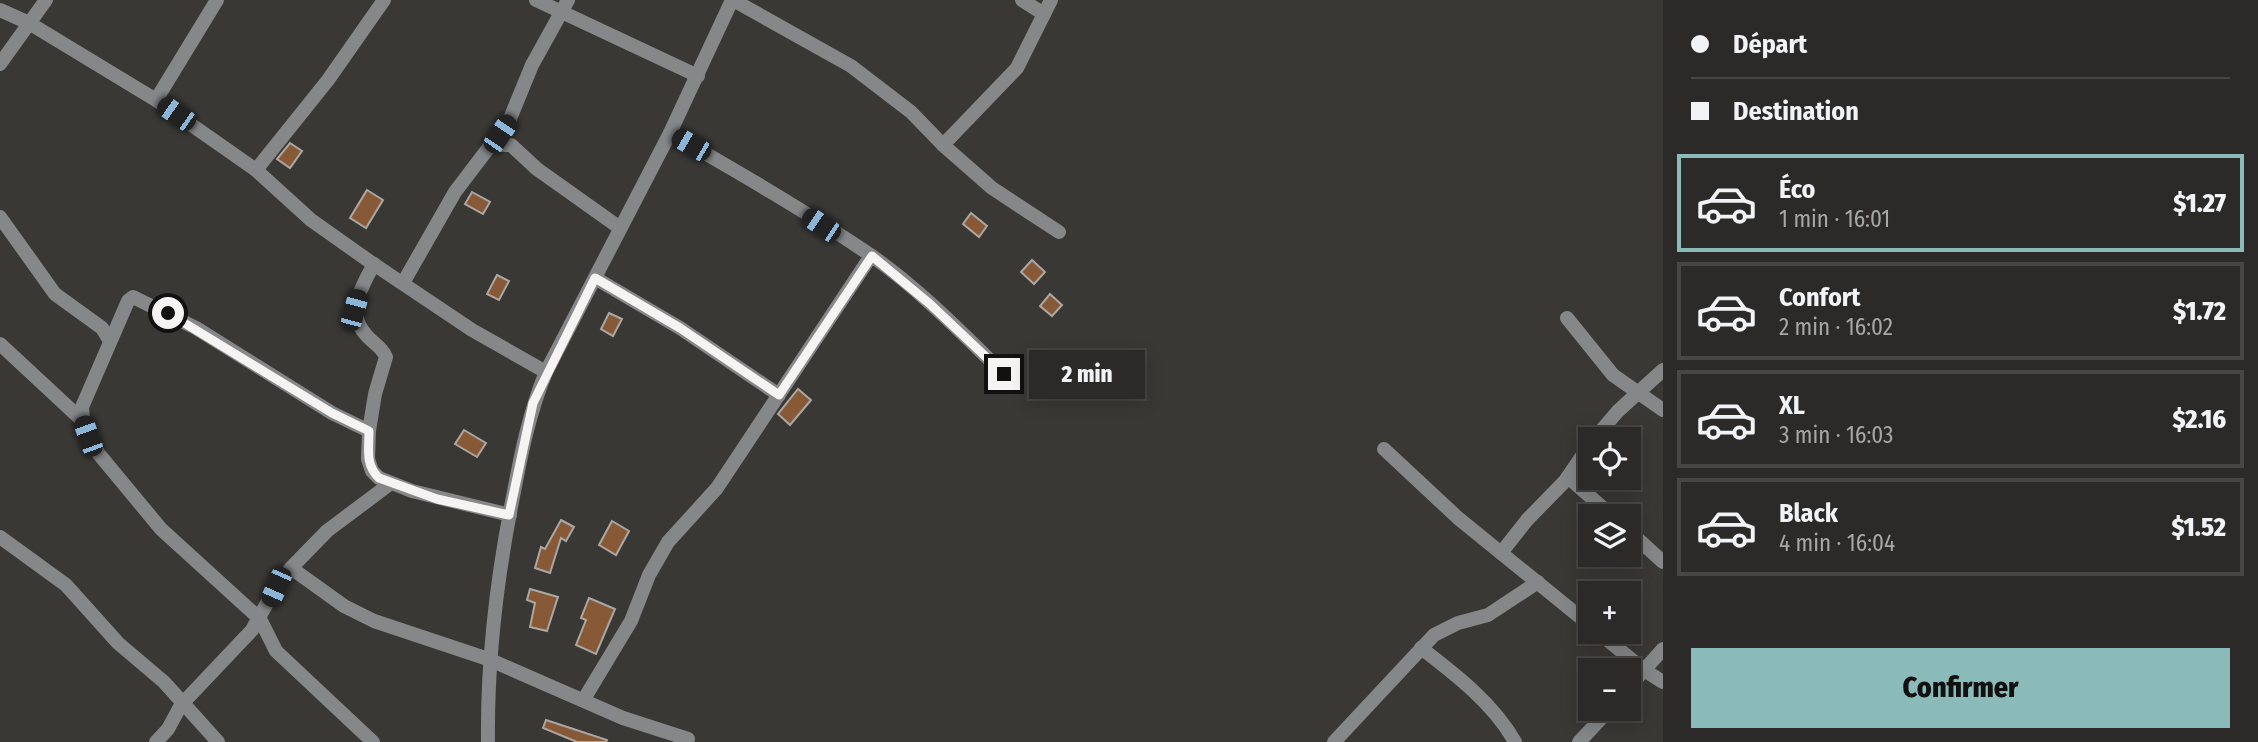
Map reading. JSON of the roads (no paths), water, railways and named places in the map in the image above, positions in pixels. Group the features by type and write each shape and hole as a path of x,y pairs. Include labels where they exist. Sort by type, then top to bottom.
{"street":[{"path":"0,64 46,0"},
{"path":"156,100 217,0"},
{"path":"256,170 328,80 384,0"},
{"path":"536,0 565,6 698,76"},
{"path":"488,742 488,659 509,515 528,424 546,372 670,133 733,0 851,66 911,112 943,145 992,188 1059,232"},
{"path":"1022,0 1044,15"},
{"path":"943,145 1017,68 1051,0"},
{"path":"403,283 455,192 509,121 532,65 565,6"},
{"path":"0,10 29,23 156,100 256,170 311,220 374,264 472,330 546,372"},
{"path":"509,121 511,145 537,169 620,228"},
{"path":"670,133 753,181 872,256 930,304 1004,374"},
{"path":"491,145 511,145"},
{"path":"0,217 55,293 102,328 110,341"},
{"path":"583,699 631,621 649,575 668,542 717,488 872,256"},
{"path":"374,264 360,290 354,310 358,324 386,357 375,394 369,431 368,459 372,471 379,478 437,499 509,515"},
{"path":"595,278 680,328 779,395"},
{"path":"83,421 86,394 128,301 133,297 196,328 332,413 369,431"},
{"path":"1567,318 1613,375 1663,410"},
{"path":"0,344 83,421 98,453 161,529 260,619 276,651 373,742"},
{"path":"1604,427 1663,370"},
{"path":"1384,449 1501,553 1578,615"},
{"path":"1501,553 1578,462"},
{"path":"1568,477 1598,504"},
{"path":"156,742 168,729 181,705 260,619 276,587 291,568 327,531 391,483"},
{"path":"0,537 66,585 118,643 164,682 181,705 218,742"},
{"path":"1641,542 1663,562"},
{"path":"291,568 344,606 374,621 488,659 623,718 688,739"},
{"path":"1334,742 1420,648 1447,628 1488,615 1538,582"},
{"path":"1613,644 1663,682"},
{"path":"1420,648 1461,680 1500,720 1515,742"},
{"path":"1641,673 1663,649"},
{"path":"1579,742 1599,721"}]}
